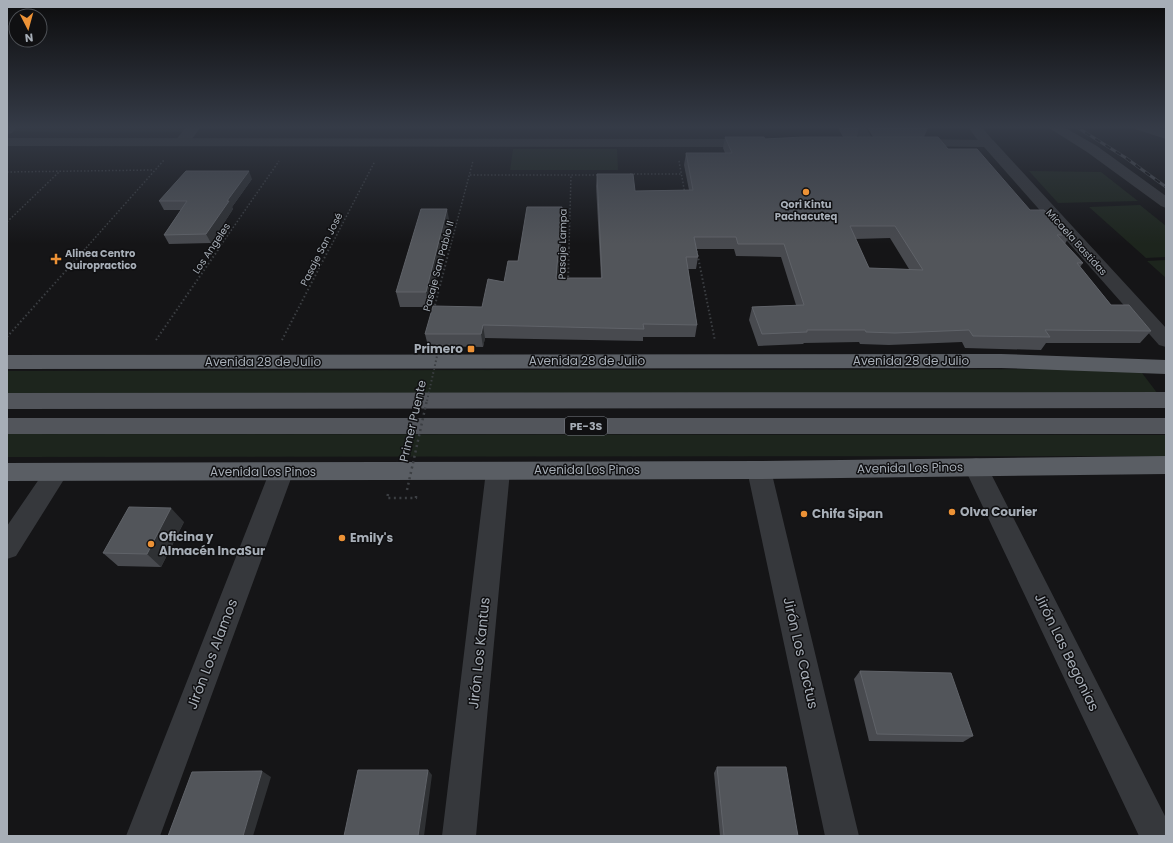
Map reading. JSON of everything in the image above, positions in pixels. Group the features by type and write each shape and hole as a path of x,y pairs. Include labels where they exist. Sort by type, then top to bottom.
{"highway":[{"name":"Avenida 28 de Julio","path":"7,362 1001,361 1166,367"},
{"name":"Avenida Los Pinos","path":"7,472 759,470 1166,465"}],"main road":[{"name":"PE-3S","path":"7,401 1166,400"},
{"name":"PE-3S","path":"7,426 1166,426"}],"street":[{"name":"Micaela Bastidas","path":"1008,165 1166,340"},
{"path":"1114,165 1166,203"},
{"name":"Jirón Las Begonias","path":"976,467 1157,836"},
{"name":"Jirón Los Cactus","path":"759,470 842,836"},
{"name":"Jirón Los Kantus","path":"459,836 498,471"},
{"name":"Jirón Los Alamos","path":"143,836 281,472"},
{"path":"7,548 56,473"}],"path":[{"path":"7,336 159,165"},
{"name":"Los Angeles","path":"141,362 277,165"},
{"name":"Pasaje San José","path":"271,362 373,165"},
{"path":"680,165 686,197"},
{"path":"7,172 155,170"},
{"path":"7,222 60,171"},
{"path":"626,174 681,174"},
{"name":"Pasaje San Pablo II","path":"434,309 470,175 571,175"},
{"path":"571,175 602,175"},
{"name":"Pasaje Lampa","path":"568,284 571,175"},
{"path":"696,244 719,361"},
{"name":"Primer Puente","path":"407,490 437,356"}],"shaded area":[{"path":"511,165 618,165 618,170 510,170"},
{"path":"1029,171 1101,172 1138,201 1058,203"},
{"path":"1140,205 1166,226 1166,257 1146,258 1089,207"},
{"path":"1166,260 1166,278 1147,261"},
{"path":"1139,369 1158,394 7,394 7,371"},
{"path":"7,434 1166,435 1166,456 7,457"}],"building":[{"path":"688,165 991,165 1030,210 1044,210 1070,235 1057,235 1083,263 1077,263 1111,305 1129,305 1151,331 1045,330 1050,337 973,336 969,330 895,333 866,332 865,330 807,330 807,332 762,334 752,307 804,305 784,244 738,244 736,237 694,237 698,257 686,257 697,325 643,324 644,329 483,325 481,334 425,334 433,306 482,307 488,279 504,282 508,261 518,261 527,207 562,207 556,278 602,278 597,174 633,174 635,191 693,190","holes":["850,226 895,226 923,270 869,268"]},
{"path":"186,171 249,171 227,201 229,201 206,234 164,235 187,201 159,201"},
{"path":"421,209 447,209 426,292 396,292"},
{"path":"129,507 171,508 147,554 103,553"},
{"path":"860,671 951,673 973,736 877,734"},
{"path":"717,767 786,767 798,836 724,836"},
{"path":"358,770 428,770 418,836 344,836"},
{"path":"262,771 243,836 168,836 192,772"}],"railway":[{"path":"1136,165 1166,187"}],"place":[{"name":"Qori Kintu Pachacuteq","path":"806,192"},
{"name":"Alinea Centro Quiropractico","path":"56,259"},
{"name":"Primero","path":"471,349"},
{"name":"Olva Courier","path":"952,512"},
{"name":"Chifa Sipan","path":"804,514"},
{"name":"Emily's","path":"342,538"},
{"name":"Oficina y Almacén IncaSur","path":"151,544"}]}
